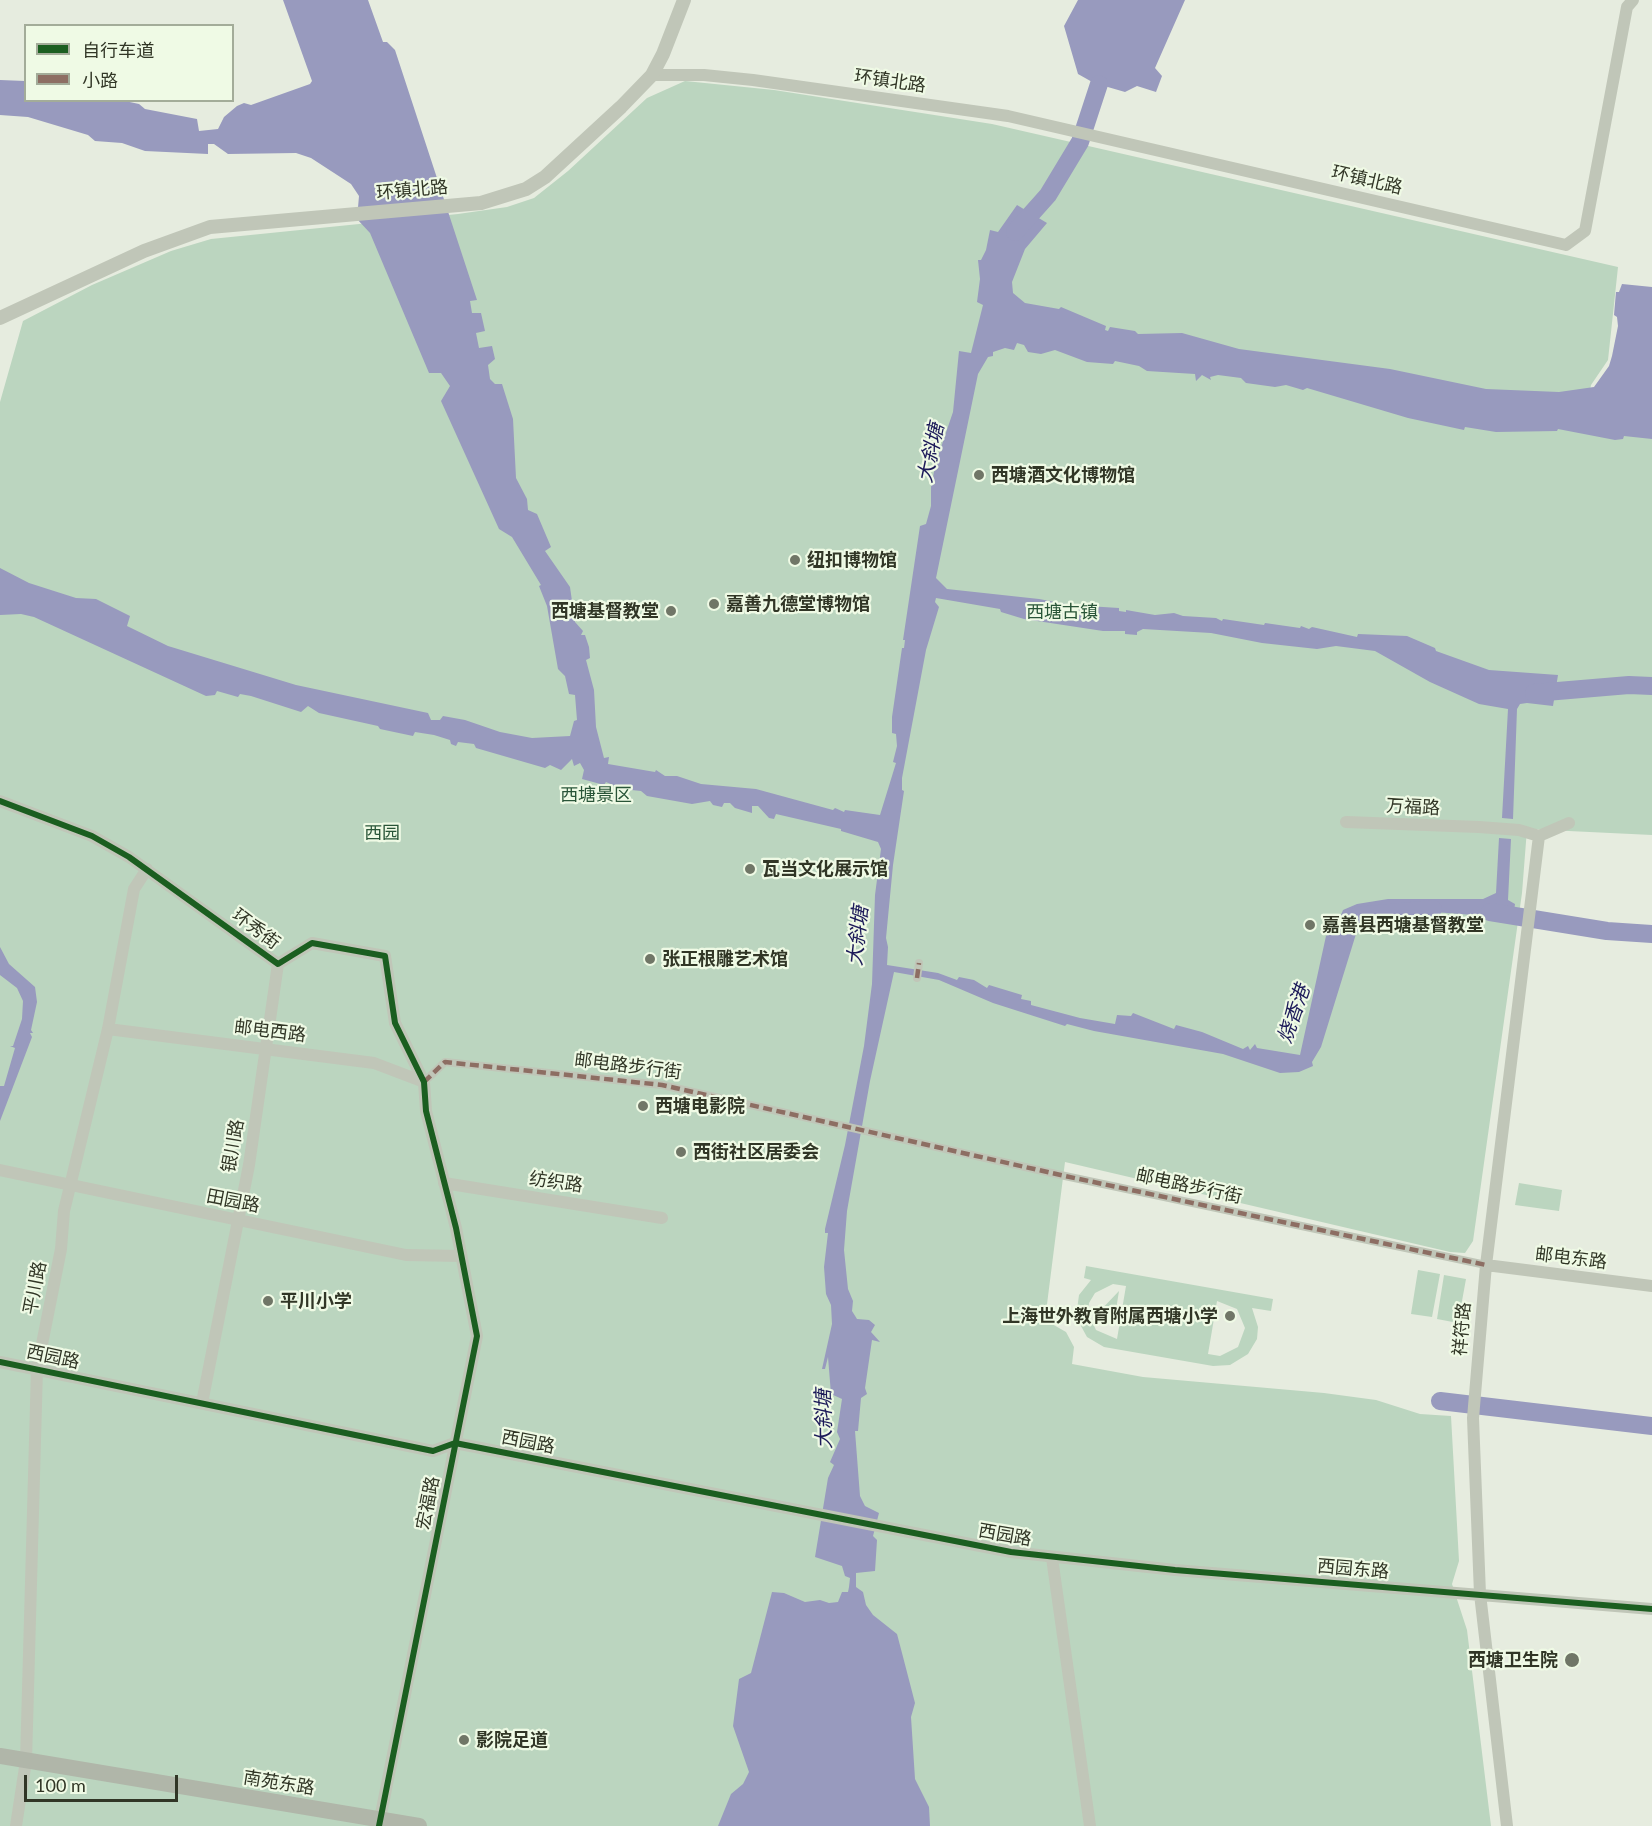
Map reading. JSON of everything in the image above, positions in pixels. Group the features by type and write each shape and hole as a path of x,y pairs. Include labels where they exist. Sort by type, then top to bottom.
{"main road":[{"path":"0,1756 26,1765"},
{"path":"0,1765 26,1765"},
{"name":"南苑东路","path":"26,1765 379,1823 419,1826"},
{"name":"南苑东路","path":"26,1765 356,1826"}],"street":[{"path":"652,75 663,54 684,0"},
{"name":"环镇北路","path":"0,318 186,234 237,223 481,203 526,189 545,177 652,75 704,75 753,80 1008,116 1566,244 1585,231 1627,7 1633,0"},
{"name":"环秀街","path":"0,801 92,836 147,869 278,964 312,943 385,956 395,1023 424,1082"},
{"name":"万福路","path":"1346,822 1479,827 1519,831 1539,836"},
{"path":"1539,836 1569,823"},
{"name":"祥符路","path":"1507,1826 1480,1594 1473,1418 1486,1265 1539,836"},
{"name":"平川路","path":"16,1826 26,1765 37,1369 70,1185 108,1029 134,889 147,869"},
{"path":"917,978 919,963"},
{"name":"银川路","path":"202,1403 238,1221 267,1049 278,964"},
{"name":"邮电西路","path":"108,1029 374,1062 424,1082"},
{"name":"邮电路步行街","path":"424,1082 445,1062 662,1085 886,1137 1486,1265"},
{"name":"宏福路","path":"379,1823 477,1336 461,1256 426,1111 424,1082"},
{"name":"田园路","path":"0,1170 406,1256 461,1256"},
{"name":"纺织路","path":"444,1183 662,1218"},
{"name":"邮电东路","path":"1486,1265 1652,1286"},
{"name":"西园路","path":"0,1362 433,1451 455,1443 1011,1552 1052,1558"},
{"path":"1052,1558 1090,1826"},
{"name":"西园东路","path":"1052,1558 1652,1609"}],"green space":[{"name":"西塘景区","path":"685,81 774,90 992,124 1618,267 1608,360 1591,385 1584,422 1652,433 1652,835 1527,829 1522,893 1473,1241 1465,1253 1450,1252 1065,1162 1045,1320 1066,1332 1074,1347 1072,1364 1143,1377 1324,1393 1376,1400 1420,1414 1451,1416 1459,1561 1452,1584 1467,1630 1491,1826 0,1826 0,402 23,321 92,285 171,251 211,239 458,214 507,207 534,198 568,171 647,98"},
{"path":"1519,1183 1562,1190 1559,1211 1515,1205"},
{"path":"1086,1266 1273,1299 1271,1311 1252,1308 1258,1327 1257,1339 1248,1354 1230,1365 1213,1366 1104,1347 1087,1337 1076,1317 1079,1295 1091,1280 1084,1278","holes":["1113,1284 1126,1286 1117,1339 1096,1330 1088,1313 1089,1303 1095,1293","1217,1301 1237,1309 1245,1328 1238,1347 1220,1356 1208,1354"]},
{"path":"1418,1270 1440,1274 1432,1317 1411,1314"},
{"path":"1444,1275 1466,1279 1458,1323 1437,1319"},
{"path":"1119,1291 1114,1322 1097,1314"}],"water":[{"path":"283,0 368,0 383,42 387,42 395,50 477,300 470,301 472,313 481,313 485,331 476,333 479,348 492,346 495,359 488,365 490,379 495,384 502,384 513,419 516,478 527,499 528,510 537,514 551,547 545,551 570,587 575,622 583,631 581,635 585,635 589,647 590,658 586,660 594,690 596,727 604,758 609,757 608,764 655,772 656,770 665,776 677,776 701,784 756,789 844,812 845,810 880,815 896,763 893,762 897,746 896,734 892,733 892,717 902,648 904,648 905,640 903,640 920,526 926,524 931,506 931,487 936,462 953,412 959,351 971,353 983,305 977,302 980,279 978,260 981,260 986,250 990,230 998,232 1017,205 1047,223 1025,249 1012,282 1013,293 1025,303 1059,309 1061,307 1106,326 1105,330 1108,331 1110,327 1135,331 1138,334 1182,333 1239,349 1390,369 1486,389 1559,392 1594,387 1609,366 1612,356 1618,326 1617,317 1614,315 1616,292 1619,292 1622,284 1652,287 1652,439 1624,436 1623,439 1615,440 1558,429 1557,431 1496,432 1465,427 1464,430 1408,418 1307,388 1303,390 1286,385 1275,387 1246,383 1241,378 1218,375 1210,377 1211,380 1202,375 1196,381 1195,374 1147,371 1139,366 1115,361 1113,364 1087,362 1055,350 1041,354 1028,352 1024,345 1017,343 1014,350 1005,348 993,352 993,356 988,357 978,374 936,578 947,589 1039,599 1071,605 1119,608 1119,611 1126,612 1126,610 1155,615 1174,613 1183,616 1216,618 1222,621 1223,619 1300,628 1301,626 1309,629 1312,627 1357,637 1358,634 1407,636 1435,648 1436,651 1489,670 1558,675 1553,706 1527,703 1520,704 1517,709 1513,819 1502,818 1508,709 1479,704 1430,682 1375,651 1336,646 1317,649 1262,643 1211,633 1143,629 1137,632 1137,635 1125,634 1125,631 1103,631 1024,619 1001,612 1000,609 936,598 935,602 939,607 926,650 902,778 902,790 904,791 893,865 886,938 887,965 938,973 957,980 959,977 974,980 987,988 989,985 1022,995 1021,999 1031,1001 1031,1005 1080,1018 1115,1024 1117,1015 1131,1016 1133,1013 1174,1029 1176,1025 1202,1032 1243,1049 1248,1046 1250,1050 1255,1044 1257,1048 1300,1055 1326,936 1334,932 1343,910 1357,904 1388,899 1483,899 1496,893 1499,838 1511,839 1508,900 1515,904 1513,918 1434,912 1434,919 1411,919 1410,909 1376,913 1356,934 1321,1047 1312,1062 1313,1066 1299,1072 1280,1073 1223,1054 1067,1024 1065,1026 993,1003 939,980 894,972 870,1081 847,1211 844,1250 848,1289 853,1301 852,1311 857,1319 869,1320 875,1325 871,1332 880,1342 872,1340 865,1388 867,1394 861,1398 858,1431 855,1431 860,1496 865,1506 879,1513 873,1536 877,1540 875,1571 856,1573 856,1587 863,1592 866,1605 873,1615 897,1634 915,1703 911,1717 915,1779 929,1807 930,1826 718,1826 731,1794 743,1784 749,1772 733,1726 739,1679 751,1673 772,1592 784,1593 805,1602 820,1600 829,1603 838,1602 842,1592 848,1592 849,1587 850,1578 845,1576 842,1566 815,1557 828,1478 834,1465 830,1462 840,1439 837,1432 842,1399 831,1394 828,1357 825,1369 822,1369 832,1324 824,1267 828,1233 825,1233 825,1229 845,1145 864,1046 872,984 875,895 881,849 878,842 841,831 841,829 776,814 774,819 769,818 758,806 752,806 752,813 735,808 730,803 724,803 722,807 713,805 710,801 692,804 647,796 641,791 622,789 606,782 604,785 582,779 584,770 580,763 574,766 572,759 561,770 550,765 545,768 476,748 474,744 458,742 456,746 451,744 450,740 434,735 415,732 413,736 380,729 378,726 319,713 308,706 301,712 240,694 238,697 217,691 215,695 206,696 34,617 21,614 0,615 0,568 29,583 76,598 96,599 130,616 127,626 168,646 296,685 428,713 431,720 440,720 443,716 465,720 500,732 532,738 570,736 574,721 577,720 575,695 569,694 565,676 558,669 547,606 539,586 541,585 512,537 499,529 441,401 450,386 441,373 429,373 370,233 357,219 359,196 351,184 311,158 296,153 228,154 214,144 208,144 208,154 145,151 122,143 95,141 88,135 28,117 0,115 0,80 24,81 24,102 130,102 139,104 145,109 197,119 199,131 218,129 224,117 237,106 244,103 251,105 310,84 312,81"},
{"path":"1078,0 1185,0 1155,68 1162,76 1156,92 1137,86 1125,92 1094,83 1078,74 1064,26"},
{"path":"0,947 9,964 35,987 37,1002 31,1030 33,1033 30,1033 32,1037 0,1121 0,1086 4,1086 15,1048 10,1046 13,1046 22,1019 23,1001 17,988 0,975"}],"waterway":[{"name":"大斜塘","path":"1015,232 1048,195 1080,142 1099,84"},
{"path":"1534,693 1629,685 1652,686"},
{"name":"烧香港","path":"1354,923 1357,916 1433,909"},
{"name":"烧香港","path":"1490,912 1607,931 1652,934"},
{"path":"1440,1401 1652,1426"}],"marked path":[{"path":"917,978 919,963"},
{"path":"424,1082 445,1062 662,1085 1065,1176 1486,1265"}],"cycle path":[{"path":"0,801 92,836 129,857 278,964 312,943 385,956 395,1023 424,1082 426,1111 456,1228 477,1336 379,1826"},
{"path":"0,1362 433,1451 455,1443 1011,1552 1175,1570 1652,1609"}],"place":[{"name":"西塘酒文化博物馆","path":"979,475"},
{"name":"纽扣博物馆","path":"795,560"},
{"name":"嘉善九德堂博物馆","path":"714,604"},
{"name":"西塘基督教堂","path":"671,611"},
{"name":"瓦当文化展示馆","path":"750,869"},
{"name":"嘉善县西塘基督教堂","path":"1310,925"},
{"name":"张正根雕艺术馆","path":"650,959"},
{"name":"西塘电影院","path":"643,1106"},
{"name":"西街社区居委会","path":"681,1152"},
{"name":"平川小学","path":"268,1301"},
{"name":"上海世外教育附属西塘小学","path":"1230,1316"},
{"name":"西塘卫生院","path":"1572,1660"},
{"name":"影院足道","path":"464,1740"}],"park label":[{"name":"西塘古镇","path":"1062,612"},
{"name":"西园","path":"382,833"}]}
